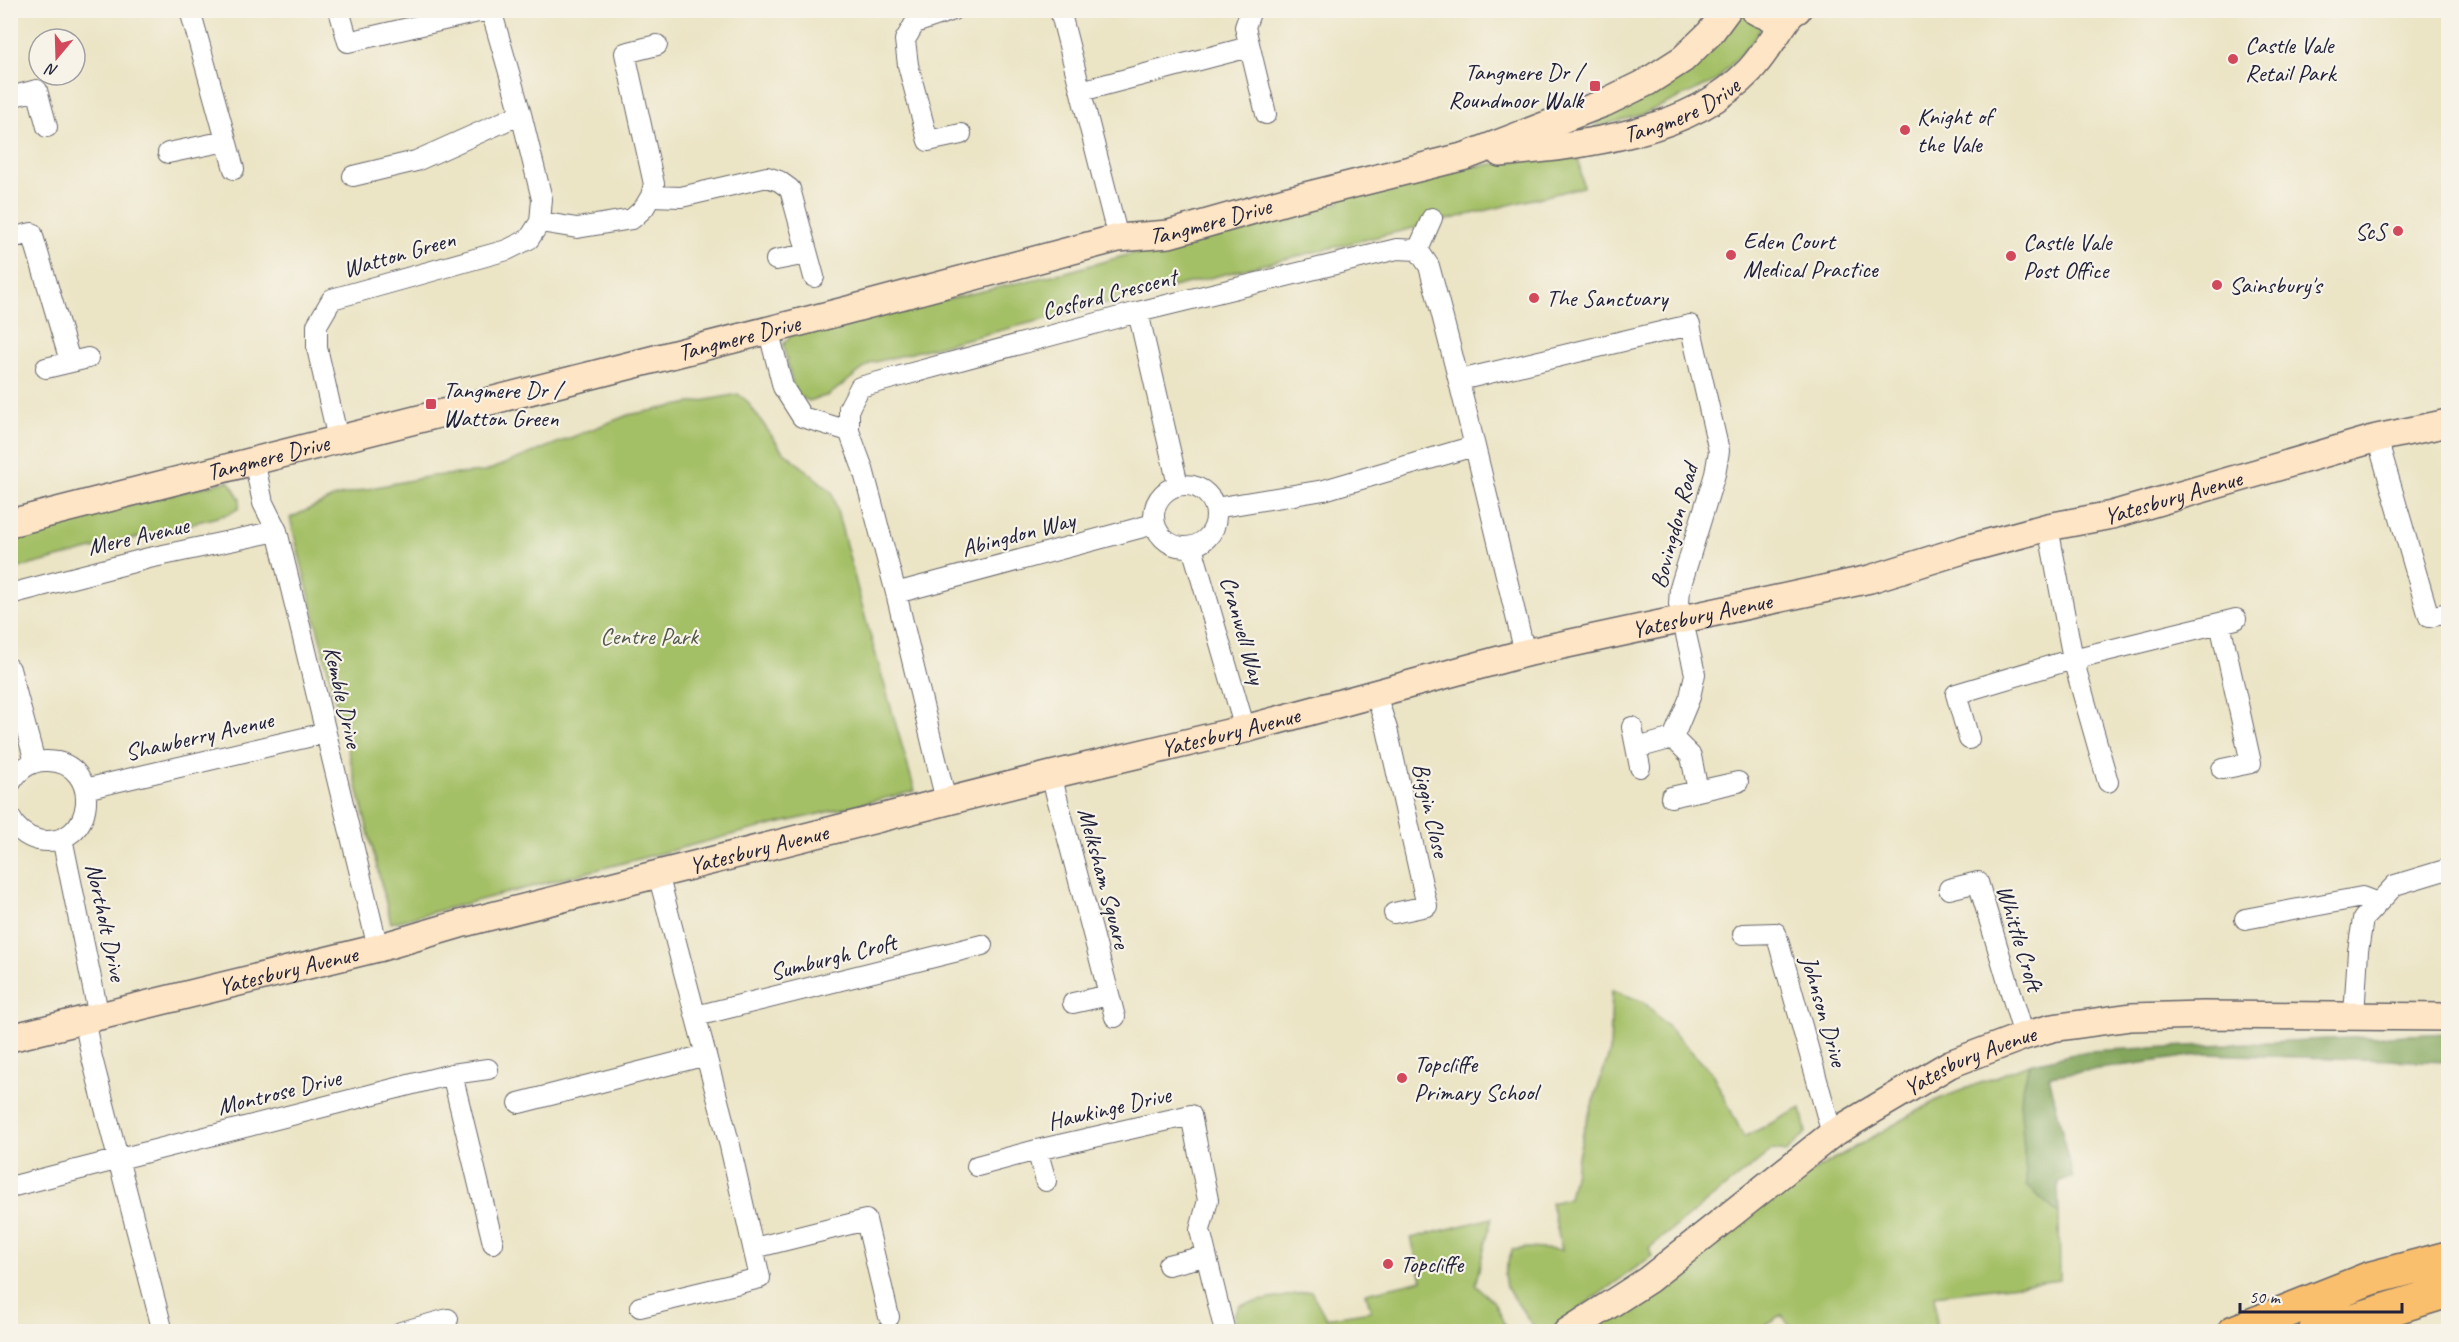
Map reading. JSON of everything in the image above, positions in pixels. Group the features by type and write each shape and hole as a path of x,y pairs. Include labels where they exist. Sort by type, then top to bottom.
{"highway":[{"path":"2234,1332 2368,1279 2448,1257"},
{"path":"2315,1332 2448,1291"}],"street":[{"path":"190,10 234,169"},
{"path":"339,10 348,42 489,10 542,199 540,222 577,228 632,219 644,208 651,196 654,184 625,53 657,45"},
{"path":"953,10 915,23 905,40 908,65 928,141 961,134"},
{"path":"1059,10 1118,238"},
{"path":"1251,10 1245,27 1266,114"},
{"name":"Tangmere Drive","path":"10,523 1118,238 1169,234 1288,200 1466,156 1604,103 1647,82 1683,59 1710,33 1727,10"},
{"path":"1754,10 1767,17 1794,13"},
{"name":"Tangmere Drive","path":"1466,156 1564,147 1652,127 1680,117 1711,101 1751,69 1794,13"},
{"path":"1081,91 1249,46"},
{"path":"10,97 37,90 47,127"},
{"path":"353,176 416,161 520,114"},
{"path":"168,153 226,141"},
{"path":"651,196 681,197 767,177 779,181 790,189 814,277"},
{"path":"1432,218 1418,250 1429,266 1460,380 1525,653"},
{"name":"Watton Green","path":"338,439 317,348 317,325 332,299 507,250 529,239 540,222"},
{"path":"10,238 32,234 79,360 46,368"},
{"name":"Cosford Crescent","path":"946,801 896,593 863,469 849,432 849,408 860,387 1138,312 1397,249 1418,250"},
{"path":"776,260 807,254"},
{"path":"1138,312 1178,485"},
{"name":"Bovingdon Road","path":"1460,380 1690,325 1719,451 1715,474 1680,588 1679,604 1682,620"},
{"path":"768,329 783,387 802,417 849,432"},
{"name":"Yatesbury Avenue","path":"10,1038 378,948 460,924 1051,774 1245,729 1525,653 1870,579 1966,549 2048,527 2112,515 2168,500 2377,438 2448,423"},
{"path":"2377,438 2429,617 2448,613"},
{"path":"1215,508 1324,490 1474,446"},
{"name":"Kemble Drive","path":"254,460 263,503 277,531 378,948"},
{"path":"1178,485 1188,485 1205,492 1215,508 1216,518 1209,536 1192,547 1173,545 1158,533 1154,524 1154,513 1161,495 1178,485"},
{"name":"Abingdon Way","path":"896,593 1154,524"},
{"path":"2048,527 2073,659 2108,782"},
{"name":"Mere Avenue","path":"10,594 149,558 277,531"},
{"name":"Cranwell Way","path":"1192,547 1245,729"},
{"path":"1673,738 1690,697 1695,674 1682,620"},
{"path":"1969,739 1956,694 2073,659 2228,621 2251,763 2222,770"},
{"path":"10,669 34,762"},
{"name":"Biggin Close","path":"1375,692 1387,729 1427,906 1394,913"},
{"path":"1632,727 1640,767"},
{"name":"Shawberry Avenue","path":"85,789 325,733"},
{"path":"1637,748 1673,738"},
{"path":"1673,738 1691,756 1698,791"},
{"path":"10,784 24,768 34,762 47,760 65,765 80,777 87,801 85,812 76,828 62,838 48,841 35,839 22,833 10,817"},
{"name":"Melksham Square","path":"1051,774 1115,1017"},
{"path":"1671,798 1738,782"},
{"name":"Northolt Drive","path":"62,838 118,1160 163,1332"},
{"path":"2354,1016 2358,951 2363,920 2395,885 2448,869"},
{"path":"640,1307 760,1278 706,1055 658,874"},
{"name":"Whittle Croft","path":"1949,889 1978,882 2024,1035"},
{"path":"2245,919 2362,897 2378,903"},
{"name":"Johnson Drive","path":"1743,934 1776,933 1832,1134"},
{"name":"Sumburgh Croft","path":"696,1016 982,945"},
{"path":"1072,1003 1109,995"},
{"name":"Yatesbury Avenue","path":"1567,1332 1648,1280 1832,1134 1950,1064 2024,1035 2052,1028 2131,1017 2204,1015 2448,1017"},
{"path":"519,1103 706,1055"},
{"name":"Montrose Drive","path":"10,1187 452,1074 488,1069"},
{"path":"452,1074 493,1243"},
{"name":"Hawkinge Drive","path":"977,1166 1191,1115 1208,1200 1200,1230 1226,1332"},
{"name":"Hawkinge Drive","path":"1037,1150 1046,1181"},
{"path":"754,1248 866,1220 889,1317"},
{"path":"1168,1265 1205,1256"},
{"path":"401,1332 448,1319"}],"green space":[{"path":"1734,11 1744,11 1762,24 1756,37 1716,81 1643,114 1594,128 1603,111"},
{"path":"1561,154 1579,161 1583,187 871,363 829,395 809,401 795,394 783,345 791,335 1070,271 1298,207 1300,212 1340,203 1340,197 1445,171"},
{"name":"Centre Park","path":"738,394 747,401 781,449 832,492 915,791 735,834 391,923 290,518 335,497 376,487 432,476 484,472 628,415"},
{"path":"229,481 240,499 239,508 229,514 11,570 11,536 40,526"},
{"path":"1612,990 1644,1002 1712,1073 1744,1137 1801,1108 1806,1133 1786,1152 1772,1150 1649,1248 1652,1256 1548,1331 1536,1330 1506,1287 1504,1275 1512,1250 1527,1248 1562,1250 1551,1203 1569,1198 1584,1129 1610,1051"},
{"path":"2448,1033 2448,1062 2206,1054 2049,1076 2073,1177 2058,1183 2059,1214 2027,1186 2020,1101 2029,1064 2088,1051"},
{"path":"2029,1064 2020,1101 2027,1186 2059,1214 2060,1280 1935,1295 1936,1331 1793,1331 1782,1315 1755,1331 1591,1332 1780,1190 1939,1099"},
{"path":"1492,1218 1475,1285 1493,1301 1508,1331 1239,1331 1234,1315 1240,1305 1311,1291 1326,1318 1371,1311 1366,1293 1422,1280 1411,1238"}],"place":[{"name":"Castle Vale Retail Park","path":"2233,59"},
{"name":"Tangmere Dr / Roundmoor Walk","path":"1595,86"},
{"name":"Knight of the Vale","path":"1905,130"},
{"name":"ScS","path":"2398,231"},
{"name":"Eden Court Medical Practice","path":"1731,255"},
{"name":"Castle Vale Post Office","path":"2011,256"},
{"name":"Sainsbury's","path":"2217,285"},
{"name":"The Sanctuary","path":"1534,298"},
{"name":"Tangmere Dr / Watton Green","path":"431,404"},
{"name":"Topcliffe Primary School","path":"1402,1078"},
{"name":"Topcliffe","path":"1388,1264"}]}
